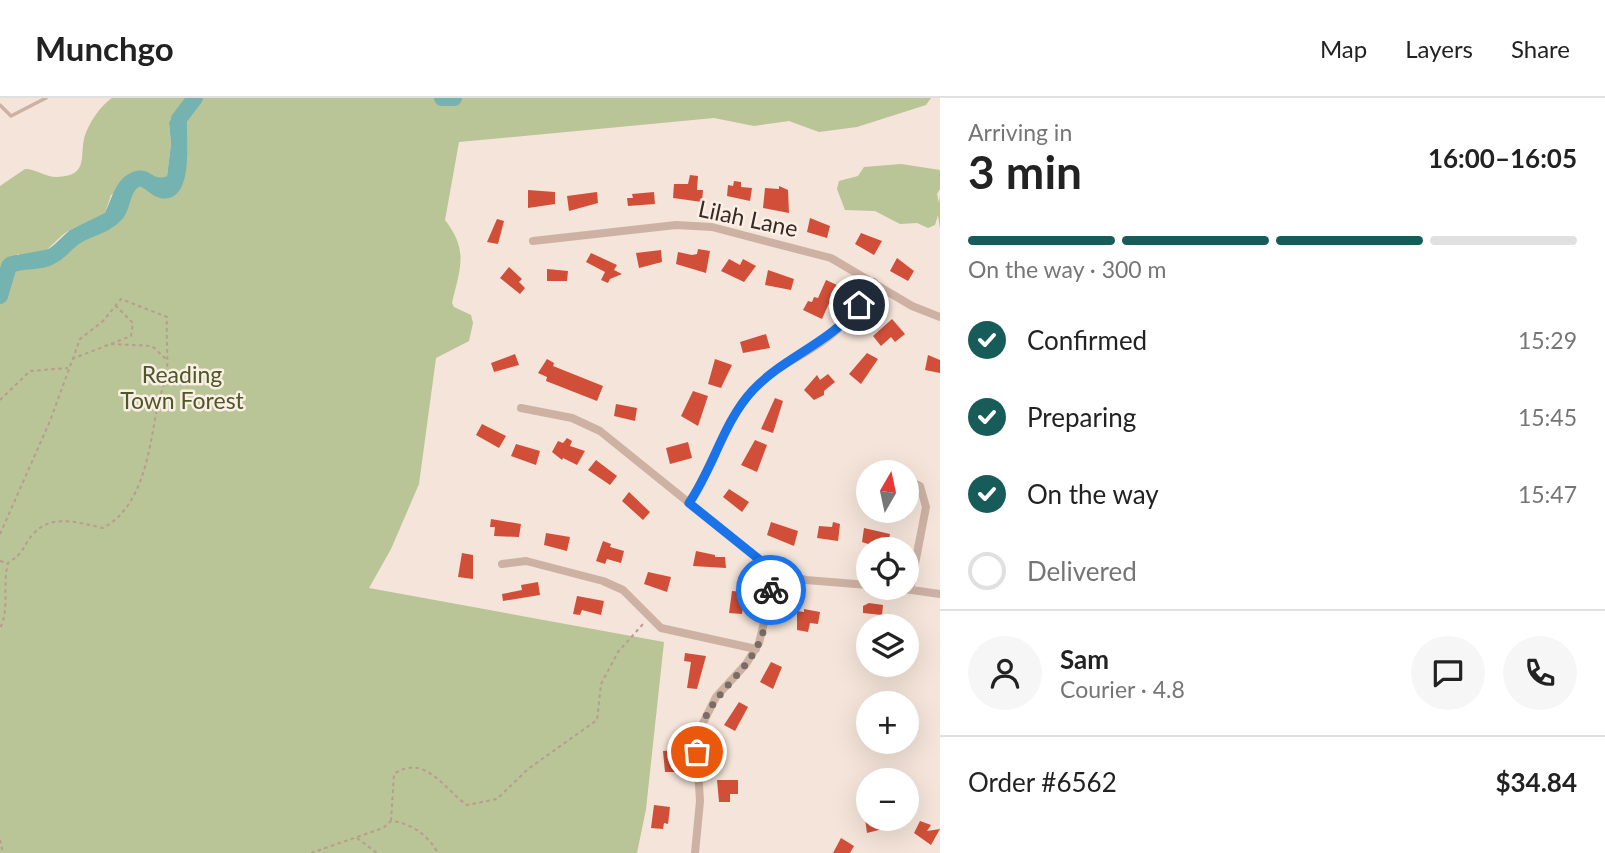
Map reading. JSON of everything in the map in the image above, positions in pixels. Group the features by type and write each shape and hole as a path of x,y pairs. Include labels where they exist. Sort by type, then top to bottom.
{"street":[{"name":"Lilah Lane","path":"533,241 701,225 831,258 912,306 940,317"},
{"path":"689,503 703,481 730,422 753,390 782,366 836,331 852,314 874,282"},
{"path":"521,408 572,418 593,426 776,573 799,579 856,584"},
{"path":"919,486 926,503 919,541"},
{"path":"502,564 526,561 610,584 628,595 648,618 666,630 755,649"},
{"path":"695,853 700,801 697,752 703,723 720,692 755,649 763,631 776,573"},
{"path":"919,591 940,594"}],"lane":[{"path":"0,104 11,116 46,98"}],"path":[{"path":"0,534 50,421 71,360 86,333 103,321 121,299 167,317 167,373 156,411 153,445 131,500 114,522 103,528 68,520 40,528 31,537 22,554 8,564 4,580 5,619 0,628"},
{"path":"71,360 127,338 133,332 133,323 115,305"},
{"path":"110,344 152,346 166,359"},
{"path":"0,400 30,371 68,368"},
{"path":"0,561 8,564"},
{"path":"312,853 383,828 391,821 394,774 404,767 417,767 436,776 467,805 497,799 528,769 597,720 601,684 618,652 648,618"},
{"path":"391,821 406,823 419,832 438,853"},
{"path":"357,837 377,853"},
{"path":"0,840 3,853"}],"green space":[{"path":"112,98 186,98 169,122 171,144 167,176 161,179 145,173 111,195 105,213 70,230 48,249 36,255 18,254 0,269 0,186 25,169 53,177 67,176 78,170 88,127"},
{"name":"Reading Town Forest","path":"195,98 931,98 926,105 857,127 819,132 789,121 754,126 714,118 459,142 445,220 453,231 460,251 460,270 452,303 454,307 471,315 473,323 469,341 436,358 419,484 391,549 369,588 664,642 646,809 637,853 0,853 0,296 5,276 13,264 47,259 71,240 109,220 117,212 127,187 135,179 145,180 163,191 168,190 173,185 178,168 179,119"},
{"path":"901,164 940,170 940,189 937,194 939,203 940,196 940,229 938,215 935,225 928,228 917,223 900,224 875,211 845,210 837,189 839,181 858,176 864,167"}],"water":[{"path":"186,98 195,98 179,119 179,157 173,186 163,190 140,178 135,180 127,187 117,213 107,221 75,237 50,257 9,266 0,296 0,269 7,257 50,249 70,230 105,213 118,184 129,174 136,172 158,177 167,176 171,144 169,122"}],"building":[{"path":"690,175 698,176 697,190 703,190 702,202 673,198 674,184 688,184"},
{"path":"734,181 741,182 741,187 752,188 750,201 727,196 728,185 733,186"},
{"path":"779,186 788,190 789,213 763,208 765,188 779,189"},
{"path":"528,190 555,192 555,204 528,208"},
{"path":"597,192 598,203 569,211 567,196"},
{"path":"654,192 655,204 628,206 627,198 633,198 632,194"},
{"path":"810,218 830,226 827,238 807,232"},
{"path":"497,219 504,221 498,244 487,242"},
{"path":"861,233 882,241 874,255 855,244"},
{"path":"698,249 710,251 706,273 676,264 678,252 692,255 697,254"},
{"path":"661,250 662,262 639,268 636,253"},
{"path":"591,253 617,265 614,270 622,274 610,279 608,283 601,280 605,272 586,262"},
{"path":"897,258 914,271 908,281 890,271"},
{"path":"729,259 740,265 743,259 756,266 744,282 721,271"},
{"path":"509,267 522,279 519,282 525,288 520,294 500,278"},
{"path":"547,269 568,271 567,281 547,281"},
{"path":"768,270 794,279 791,290 765,285"},
{"path":"826,280 837,285 822,319 803,310 808,301 812,302 814,297 818,298"},
{"path":"892,319 905,334 895,342 891,337 881,346 873,336"},
{"path":"766,334 770,348 743,353 740,342"},
{"path":"867,353 878,359 861,384 849,374"},
{"path":"515,354 519,365 494,372 491,363"},
{"path":"928,355 940,360 940,373 925,370"},
{"path":"547,359 554,363 553,366 603,386 597,401 546,381 547,377 538,373"},
{"path":"715,359 732,365 721,388 708,384"},
{"path":"828,374 835,382 824,391 824,395 814,400 804,390 817,375 820,380"},
{"path":"693,391 708,396 698,426 681,416"},
{"path":"775,398 783,401 773,433 761,429"},
{"path":"616,404 637,408 635,421 614,416"},
{"path":"482,424 506,436 499,448 476,435"},
{"path":"567,438 572,441 570,446 585,451 577,465 563,458 562,460 552,452 558,441 563,443"},
{"path":"755,440 767,445 757,472 741,465"},
{"path":"688,442 692,458 670,464 666,448"},
{"path":"516,444 540,451 536,465 511,456"},
{"path":"596,460 617,476 610,485 588,470"},
{"path":"729,489 749,502 742,512 723,497"},
{"path":"629,492 650,512 643,520 622,501"},
{"path":"491,519 521,524 519,537 494,536 495,527 490,527"},
{"path":"771,522 798,531 794,546 767,535"},
{"path":"833,522 840,524 838,541 817,538 819,526 832,527"},
{"path":"864,528 890,534 889,537 863,537"},
{"path":"546,533 570,537 567,551 544,545"},
{"path":"603,541 611,544 610,547 624,551 621,563 607,559 605,564 596,561"},
{"path":"696,551 725,557 726,568 693,566"},
{"path":"462,553 473,555 473,579 458,577"},
{"path":"648,572 671,577 667,592 644,584"},
{"path":"538,582 540,595 503,601 502,594 522,590 521,585"},
{"path":"732,591 745,592 742,614 729,613"},
{"path":"577,596 604,601 601,615 582,610 580,615 573,614"},
{"path":"869,603 883,605 882,614 863,613 863,606"},
{"path":"804,609 820,612 818,624 810,623 808,632 797,630 797,611 804,612"},
{"path":"685,653 706,656 697,689 687,688 691,662 684,661"},
{"path":"771,662 782,667 773,689 760,682"},
{"path":"739,702 748,707 735,731 724,725"},
{"path":"679,750 680,772 665,772 663,751"},
{"path":"717,780 738,780 738,794 730,794 730,802 719,802"},
{"path":"654,805 670,807 668,824 664,823 663,829 651,828"},
{"path":"920,821 931,825 927,831 940,829 931,845 914,833 919,831"},
{"path":"841,838 854,846 850,853 833,853"}],"waterway":[{"path":"0,296 9,266 50,257 75,237 107,221 117,213 127,187 135,180 140,178 163,190 173,186 179,157 179,119 195,98"},
{"path":"442,98 454,98"}],"way so far":[{"path":"697,752 703,723 710,706 746,664 759,643 771,590"}],"route":[{"path":"771,590 776,573 689,503 699,489 730,422 746,398 771,374 831,335 859,305"}]}
